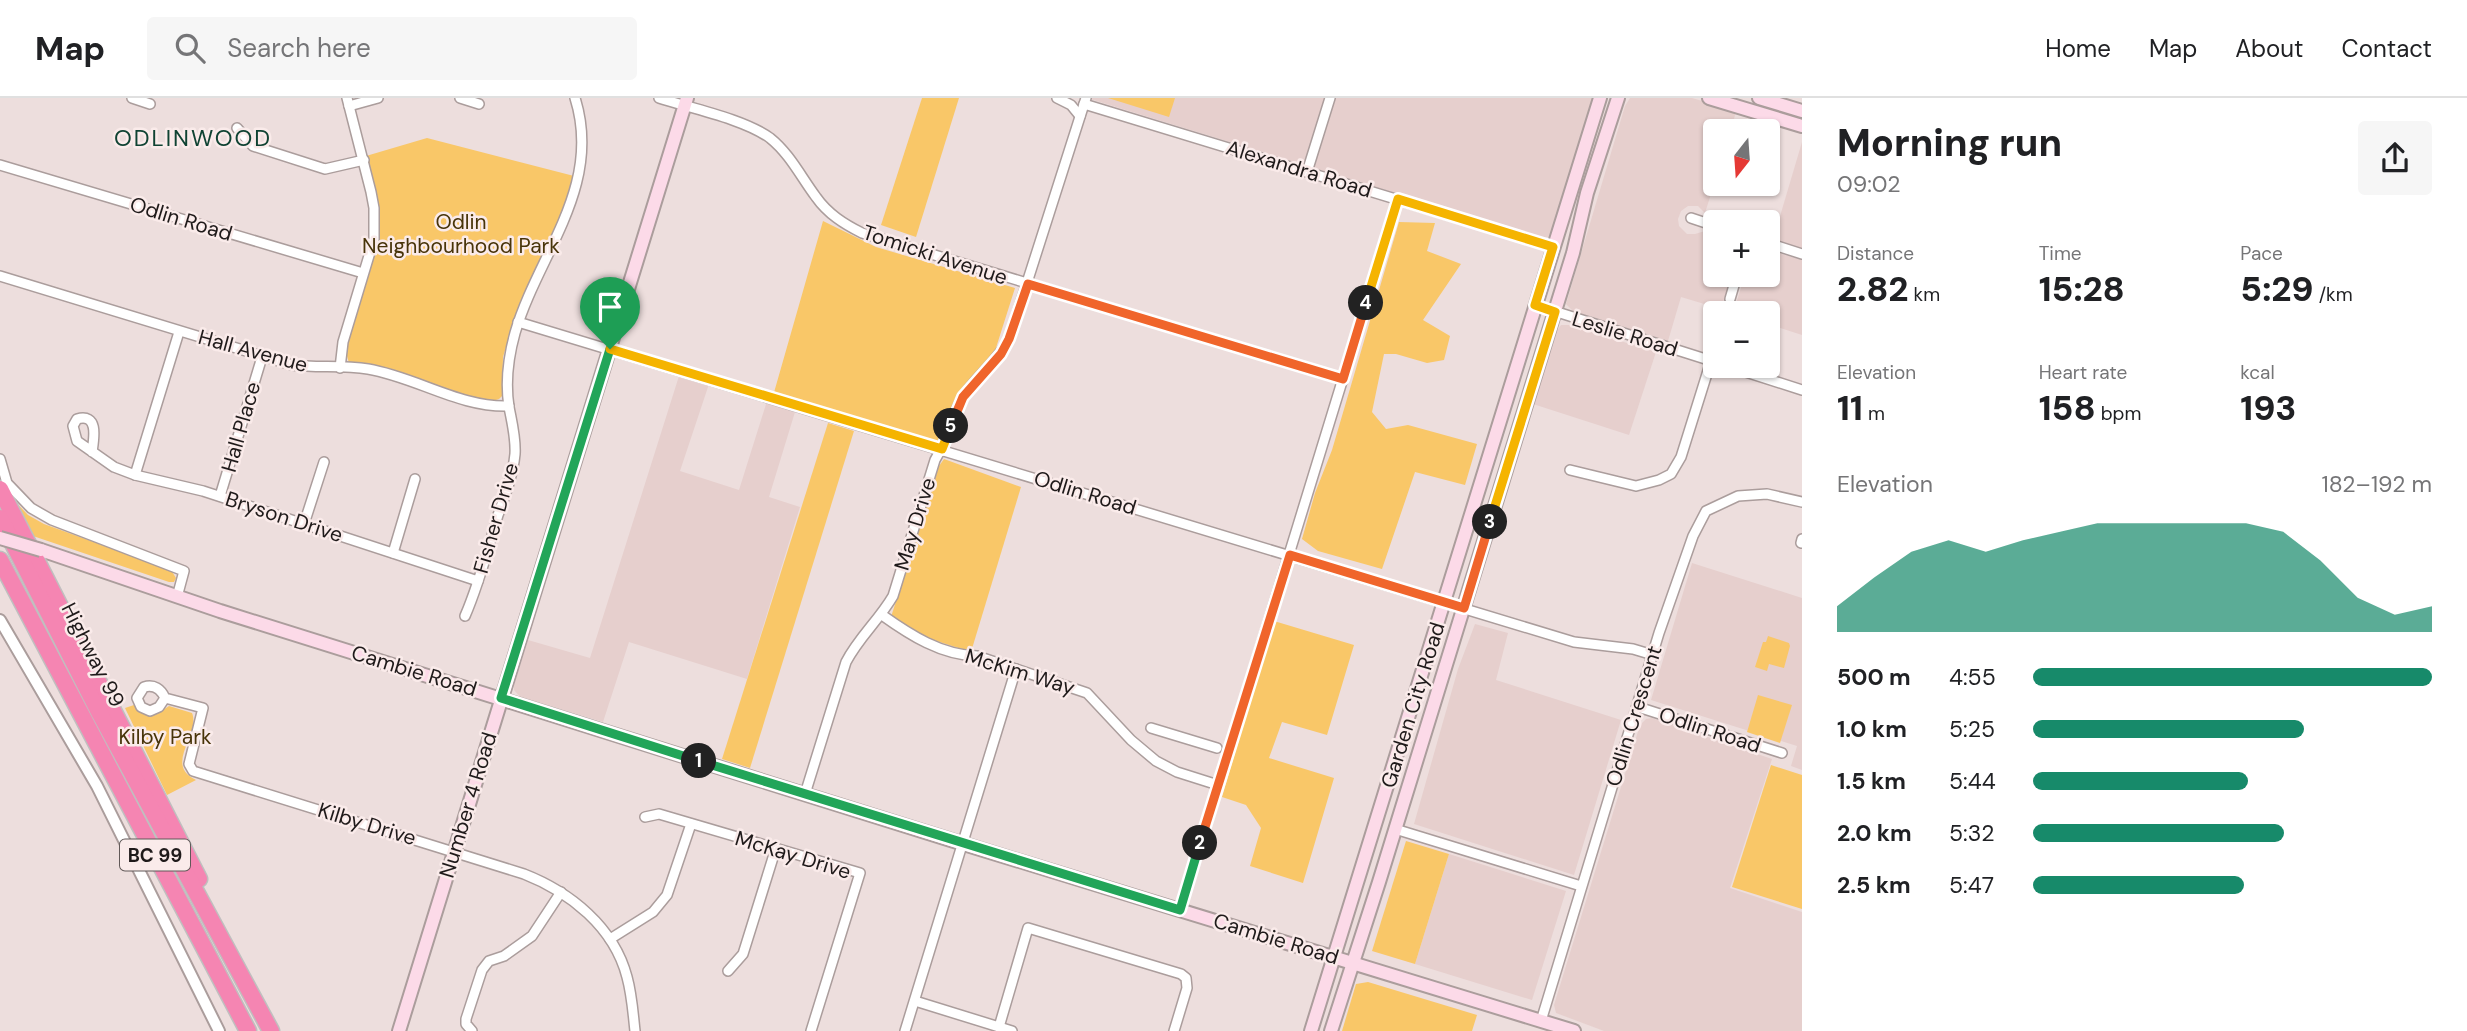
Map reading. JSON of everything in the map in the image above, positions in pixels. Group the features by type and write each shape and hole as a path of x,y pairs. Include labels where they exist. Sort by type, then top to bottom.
{"highway":[{"path":"0,489 203,886 210,918"},
{"name":"Highway 99","path":"0,518 100,714 271,1031"},
{"name":"Highway 99","path":"0,560 248,1031"},
{"path":"0,581 72,710 90,731"},
{"path":"220,979 238,1031"}],"main road":[{"name":"Garden City Road","path":"1311,1031 1600,98"},
{"name":"Garden City Road","path":"1331,1031 1464,608 1578,236 1587,193 1618,98"},
{"path":"1578,236 1594,198 1626,98"},
{"path":"1709,98 1802,126"},
{"path":"1759,98 1802,111"},
{"name":"Number 4 Road","path":"399,1031 686,102"},
{"name":"Cambie Road","path":"0,538 177,597 962,844 1574,1031"}],"street":[{"path":"132,98 150,104"},
{"path":"340,368 343,342 374,239 374,208 348,102 378,98"},
{"path":"460,98 479,104"},
{"name":"Tomicki Avenue","path":"659,98 686,102 770,138 793,162 817,199 843,224 862,233 1343,379"},
{"path":"1057,98 1071,106 1080,116"},
{"path":"1307,172 1330,98"},
{"name":"Fisher Drive","path":"465,616 512,469 514,435 509,406 508,362 526,301 564,224 573,199 582,135 577,99"},
{"name":"May Drive","path":"805,794 846,662 855,644 882,615 893,596 935,460 963,397 1001,354 1009,339 1085,101"},
{"name":"Alexandra Road","path":"1085,101 1553,247"},
{"path":"237,128 253,146 325,169 364,160"},
{"name":"Odlin Road","path":"0,165 363,273"},
{"path":"1180,910 1398,199"},
{"path":"1690,218 1703,222"},
{"path":"1780,247 1802,254"},
{"name":"Hall Avenue","path":"0,276 292,365 367,369 484,405 509,406"},
{"path":"1730,299 1734,287"},
{"name":"Leslie Road","path":"1535,305 1703,358"},
{"name":"Odlin Road","path":"519,322 1574,642 1633,649 1653,655"},
{"path":"135,475 179,332"},
{"name":"Hall Place","path":"220,496 261,357"},
{"path":"1570,470 1636,486 1660,480 1671,474 1681,457 1707,378"},
{"path":"1764,378 1802,390"},
{"name":"Bryson Drive","path":"92,452 114,467 135,475 220,496 478,581"},
{"path":"0,460 7,483 31,509 52,520 184,571 177,597"},
{"path":"304,524 324,462"},
{"path":"393,553 415,479"},
{"name":"Odlin Crescent","path":"1542,1021 1581,886 1693,536 1706,511 1727,500 1749,495 1776,495 1802,502"},
{"name":"McKim Way","path":"882,615 925,643 1087,692 1131,740 1156,761 1177,772 1219,785"},
{"path":"0,620 97,786 219,1031"},
{"path":"905,1031 1016,669"},
{"name":"Kilby Drive","path":"165,698 203,709 189,755 189,764 194,771 524,874 561,892 586,912 610,939 621,958 628,978 635,1031"},
{"name":"Odlin Road","path":"1638,707 1782,753"},
{"path":"1151,728 1217,748"},
{"name":"McKay Drive","path":"645,817 659,814 860,873 811,1031"},
{"path":"610,939 661,904 667,895 691,824"},
{"path":"1395,829 1581,886"},
{"path":"729,971 743,954 776,848"},
{"path":"472,1031 466,1024 466,1019 482,970 489,961 504,956 532,936 561,892"},
{"path":"999,1027 1028,928 1181,974 1188,983 1174,1031"},
{"path":"915,1001 1012,1031"}],"shaded area":[{"path":"1087,98 1593,98 1553,230 1549,237 1541,238"},
{"path":"1630,98 1692,98 1736,111 1734,119 1703,119 1703,196 1710,196 1706,210 1703,211 1698,206 1688,206 1681,211 1678,219 1679,226 1687,234 1703,232 1703,287 1727,287 1723,301 1703,301 1703,304 1681,297 1668,341 1573,311 1566,304 1625,106"},
{"path":"1802,142 1802,249 1780,242 1780,216"},
{"path":"1780,254 1802,260 1802,335 1780,328 1780,301 1737,301 1741,287 1780,287"},
{"path":"1561,325 1569,325 1656,352 1629,435 1533,404 1556,332"},
{"path":"679,376 709,384 680,471 739,490 767,401 795,412 769,497 800,507 747,679 629,642 603,722 520,697 514,690 514,685 528,640 590,658"},
{"path":"1692,563 1802,598 1802,770 1791,766 1797,746 1651,700"},
{"path":"1475,624 1508,633 1496,680 1621,720 1574,875 1414,824 1458,669"},
{"path":"1652,718 1772,759 1730,888 1802,912 1802,1031 1604,1031 1556,1013 1554,1005 1640,725 1646,719"},
{"path":"1449,854 1566,891 1532,1000 1415,964"}],"green space":[{"path":"922,98 959,98 916,237 881,225"},
{"path":"1108,98 1175,98 1169,117"},
{"name":"Odlin Neighbourhood Park","path":"427,138 574,176 565,209 519,305 503,357 502,396 487,403 349,363 345,349 376,241 366,156"},
{"path":"823,221 876,247 1015,288 995,351 959,392 943,446 773,396"},
{"path":"1399,222 1435,223 1427,251 1461,264 1423,320 1450,336 1444,360 1427,363 1396,354 1384,354 1372,412 1386,429 1408,425 1477,444 1465,485 1415,472 1382,569 1318,551 1302,539 1315,493 1332,450"},
{"path":"828,423 854,431 750,768 722,759"},
{"path":"944,459 1021,487 971,652 921,636 891,617 939,466"},
{"path":"9,495 28,515 44,524 171,570 176,578 174,582 30,535"},
{"path":"1274,621 1354,645 1327,735 1282,722 1269,758 1334,778 1303,883 1250,866 1261,828 1246,805 1222,797"},
{"path":"1768,636 1789,643 1784,668 1769,664 1767,671 1755,667 1763,642 1766,642"},
{"path":"1758,695 1792,705 1780,743 1747,732"},
{"name":"Kilby Park","path":"134,705 148,715 157,714 169,706 192,713 192,731 185,749 183,766 187,774 196,780 167,795 125,708"},
{"path":"1771,765 1802,775 1802,909 1732,887"},
{"path":"1406,841 1449,854 1415,964 1372,951"},
{"path":"1368,982 1477,1015 1472,1031 1342,1031 1356,984"}],"district":[{"name":"ODLINWOOD","path":"193,138"}],"route":[{"path":"1398,199 1553,247 1535,305 1555,312 1464,608 1290,555 1180,910 501,698 610,349 942,449 963,397 1001,354 1009,339 1028,284 1343,379 1398,199"}]}
